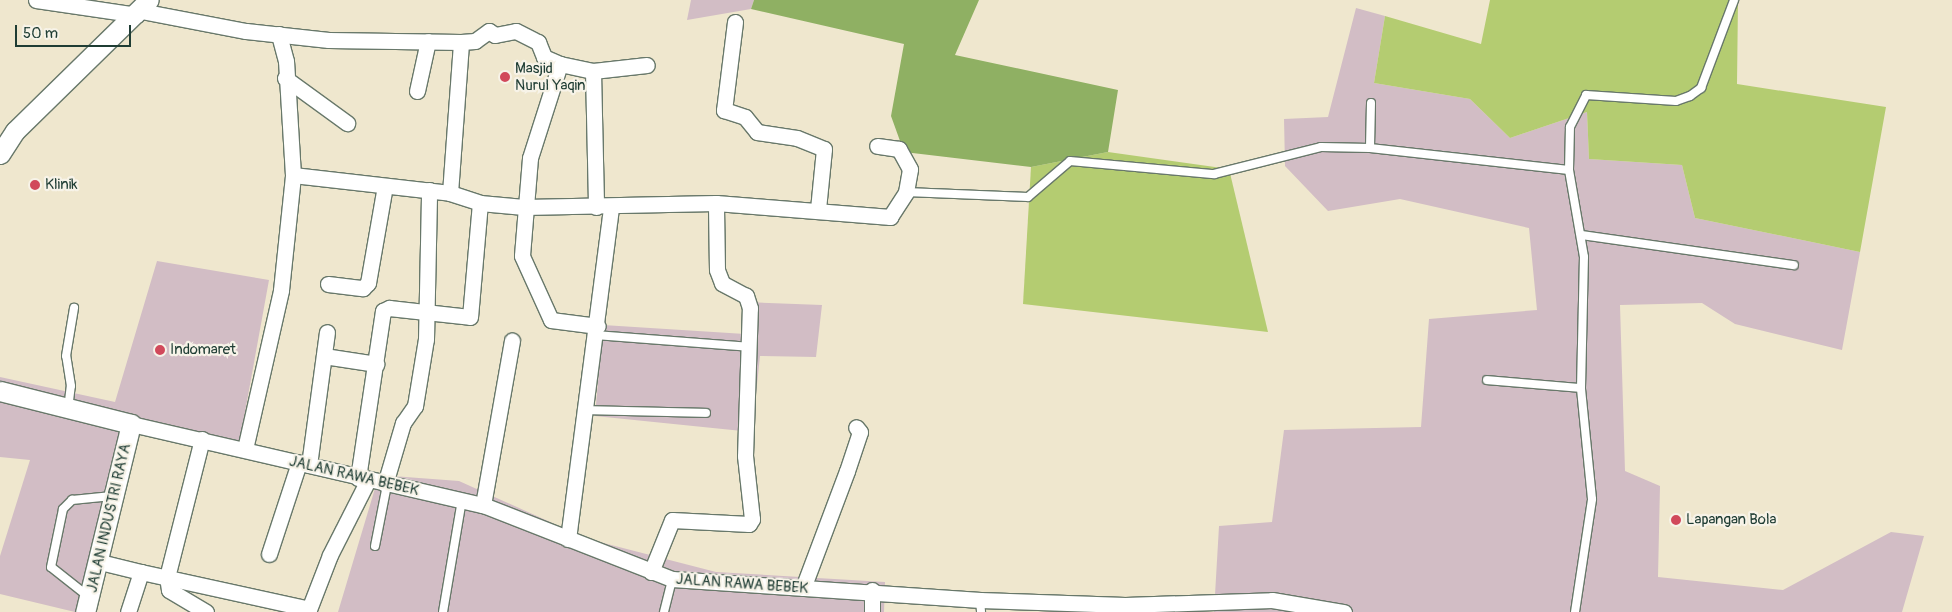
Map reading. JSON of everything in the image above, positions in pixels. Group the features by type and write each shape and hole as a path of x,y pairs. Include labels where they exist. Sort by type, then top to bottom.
{"street":[{"path":"36,0 143,9 279,34 328,40 461,42 475,41 489,31 495,35 516,31 538,42 544,57 560,64 593,72 647,65"},
{"path":"0,154 15,131 143,9"},
{"path":"735,22 724,110 745,117 757,132 796,138 824,149 818,209"},
{"path":"245,449 281,290 293,174 285,78 279,34"},
{"path":"417,91 428,41"},
{"path":"450,193 461,42"},
{"path":"560,64 536,130 524,207 522,256 551,320 597,330"},
{"path":"568,539 597,330 604,208 593,72"},
{"path":"285,78 347,122"},
{"path":"293,174 429,190 450,193 480,203 524,207 604,208 716,203 818,209 891,216 906,192 910,169 905,156 899,149 877,146"},
{"path":"328,284 364,288 368,282 385,186"},
{"path":"386,485 403,423 415,406 428,314 429,190"},
{"path":"100,562 308,610 363,479 383,312 389,308 428,314 470,317 480,203"},
{"path":"651,572 672,520 751,522 745,438 752,348 749,300 722,283 717,270 716,203"},
{"path":"269,554 304,464 327,332"},
{"path":"483,505 512,341"},
{"path":"324,356 376,364"},
{"path":"0,391 131,424"},
{"name":"JALAN RAWA BEBEK","path":"131,424 245,449 386,485 483,505 672,579 803,588 872,590 980,606 1047,607 1272,600 1344,612"},
{"name":"JALAN INDUSTRI RAYA","path":"88,605 100,562 131,424"},
{"path":"803,588 848,471 860,432 856,427"},
{"path":"202,439 167,577 169,590 206,612"},
{"path":"128,612 142,572"},
{"path":"872,590 872,612"}],"lane":[{"path":"1575,612 1592,499 1581,388 1582,235 1569,170 1570,127 1586,95 1676,101 1690,96 1701,88 1734,0"},
{"path":"1370,148 1371,103"},
{"path":"906,192 1028,198 1070,161 1214,174 1321,147 1370,148 1569,170"},
{"path":"1582,235 1794,265"},
{"path":"68,408 71,386 66,356 74,308"},
{"path":"597,330 752,348"},
{"path":"1487,380 1581,388"},
{"path":"586,410 706,413"},
{"path":"375,546 386,485"},
{"path":"88,605 51,567 63,509 72,500 114,496"},
{"path":"443,612 462,500"},
{"path":"664,612 672,579"}],"shaded area":[{"path":"691,0 754,0 751,9 687,20"},
{"path":"1356,8 1385,16 1374,83 1470,99 1510,138 1587,112 1589,159 1682,165 1695,218 1860,252 1842,350 1735,324 1702,303 1620,305 1625,471 1660,486 1658,577 1783,590 1891,532 1924,536 1902,612 1214,612 1219,526 1272,522 1284,430 1421,427 1429,319 1537,310 1529,228 1400,199 1328,211 1285,166 1284,119 1328,117"},
{"path":"157,261 269,280 237,456 126,430 75,612 0,594 0,556 30,460 0,457 0,377 115,402"},
{"path":"746,302 822,305 816,357 760,356 752,432 595,416 603,325 745,334"},
{"path":"379,475 459,481 588,539 716,572 885,582 884,612 338,612"}],"green space":[{"path":"754,0 979,0 955,55 1118,90 1108,152 1031,167 904,152 891,116 904,44 751,9"},
{"path":"1490,0 1738,0 1737,84 1886,107 1860,252 1695,218 1682,165 1589,159 1587,112 1510,138 1470,99 1374,83 1385,16 1481,44"},
{"path":"1108,152 1229,169 1268,332 1023,304 1031,167"}],"place":[{"name":"Masjid Nurul Yaqin","path":"505,77"},
{"name":"Klinik","path":"35,185"},
{"name":"Indomaret","path":"160,350"},
{"name":"Lapangan Bola","path":"1676,520"}]}
